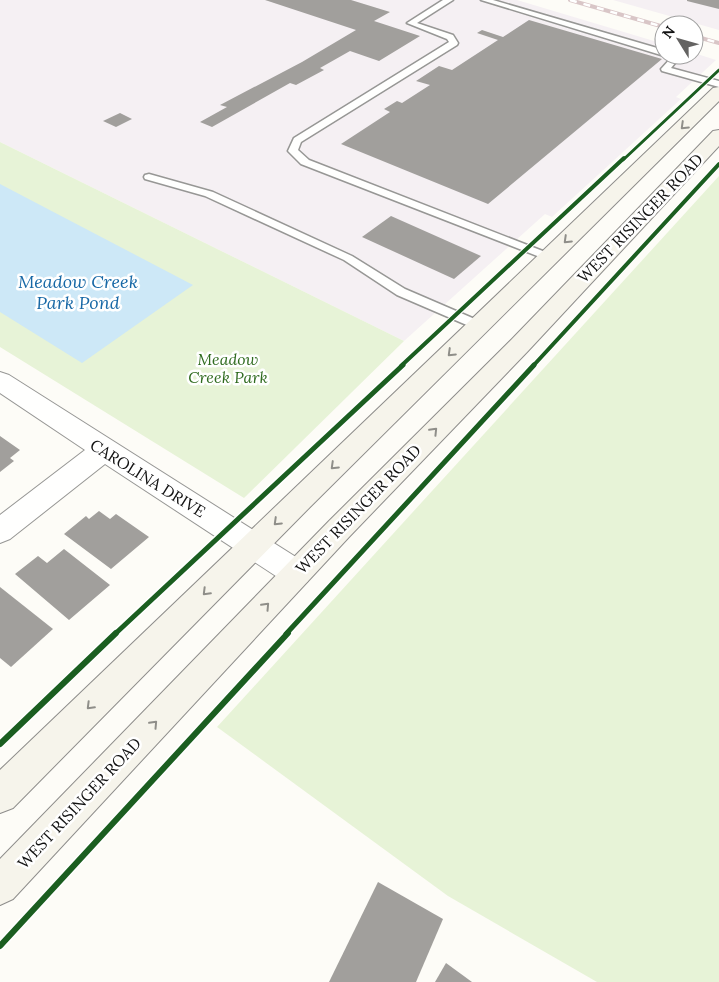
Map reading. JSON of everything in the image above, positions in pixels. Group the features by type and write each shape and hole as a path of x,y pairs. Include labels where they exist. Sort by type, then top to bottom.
{"main road":[{"name":"WEST RISINGER ROAD","path":"0,795 253,545 719,92"},
{"name":"WEST RISINGER ROAD","path":"0,886 296,573 480,385 719,135"},
{"path":"480,385 481,373 487,364 555,296 566,279 563,269 549,258"}],"street":[{"name":"CAROLINA DRIVE","path":"0,381 296,573"},
{"path":"0,531 104,450"}],"lane":[{"path":"450,0 411,23 450,36 454,43 297,140 293,151 305,162 549,258"},
{"path":"485,0 654,49"},
{"path":"669,65 665,69 719,84"},
{"path":"149,178 209,194 348,258 401,292 480,326"}],"shaded area":[{"path":"0,0 517,0 654,41 654,65 704,65 704,56 716,60 676,97 681,99 552,217 545,214 404,341 0,142"},
{"path":"613,0 719,0 719,30 704,26 704,15 666,15"}],"green space":[{"name":"Meadow Creek Park","path":"0,142 404,341 244,498 0,347"},
{"path":"719,176 719,982 597,982 448,896 217,727"}],"water":[{"name":"Meadow Creek Park Pond","path":"0,184 193,285 82,363 0,312"}],"building":[{"path":"265,0 351,0 390,12 374,21 420,36 379,61 350,51 320,68 324,70 296,85 290,83 212,127 200,122 227,107 220,105 302,62 356,30"},
{"path":"687,0 719,0 719,9 687,1"},
{"path":"529,20 654,57 655,65 488,204 341,144 390,112 384,109 397,101 402,103 430,85 416,81 439,66 452,70 498,40 477,33 482,30 503,37"},
{"path":"120,113 132,119 116,127 103,121"},
{"path":"391,216 481,256 454,279 362,237"},
{"path":"0,436 20,450 10,458 14,461 0,472"},
{"path":"99,511 110,519 116,514 149,537 111,569 64,534 86,516 89,519"},
{"path":"64,549 110,585 69,620 15,574 38,556 47,563"},
{"path":"0,587 53,629 11,667 0,658"},
{"path":"378,882 443,919 416,982 329,982"},
{"path":"446,963 472,982 435,982"}],"railway":[{"path":"570,0 654,24"},
{"path":"704,39 719,43"}],"cycle path":[{"path":"0,744 167,585 719,70"},
{"path":"0,946 719,164"}]}
